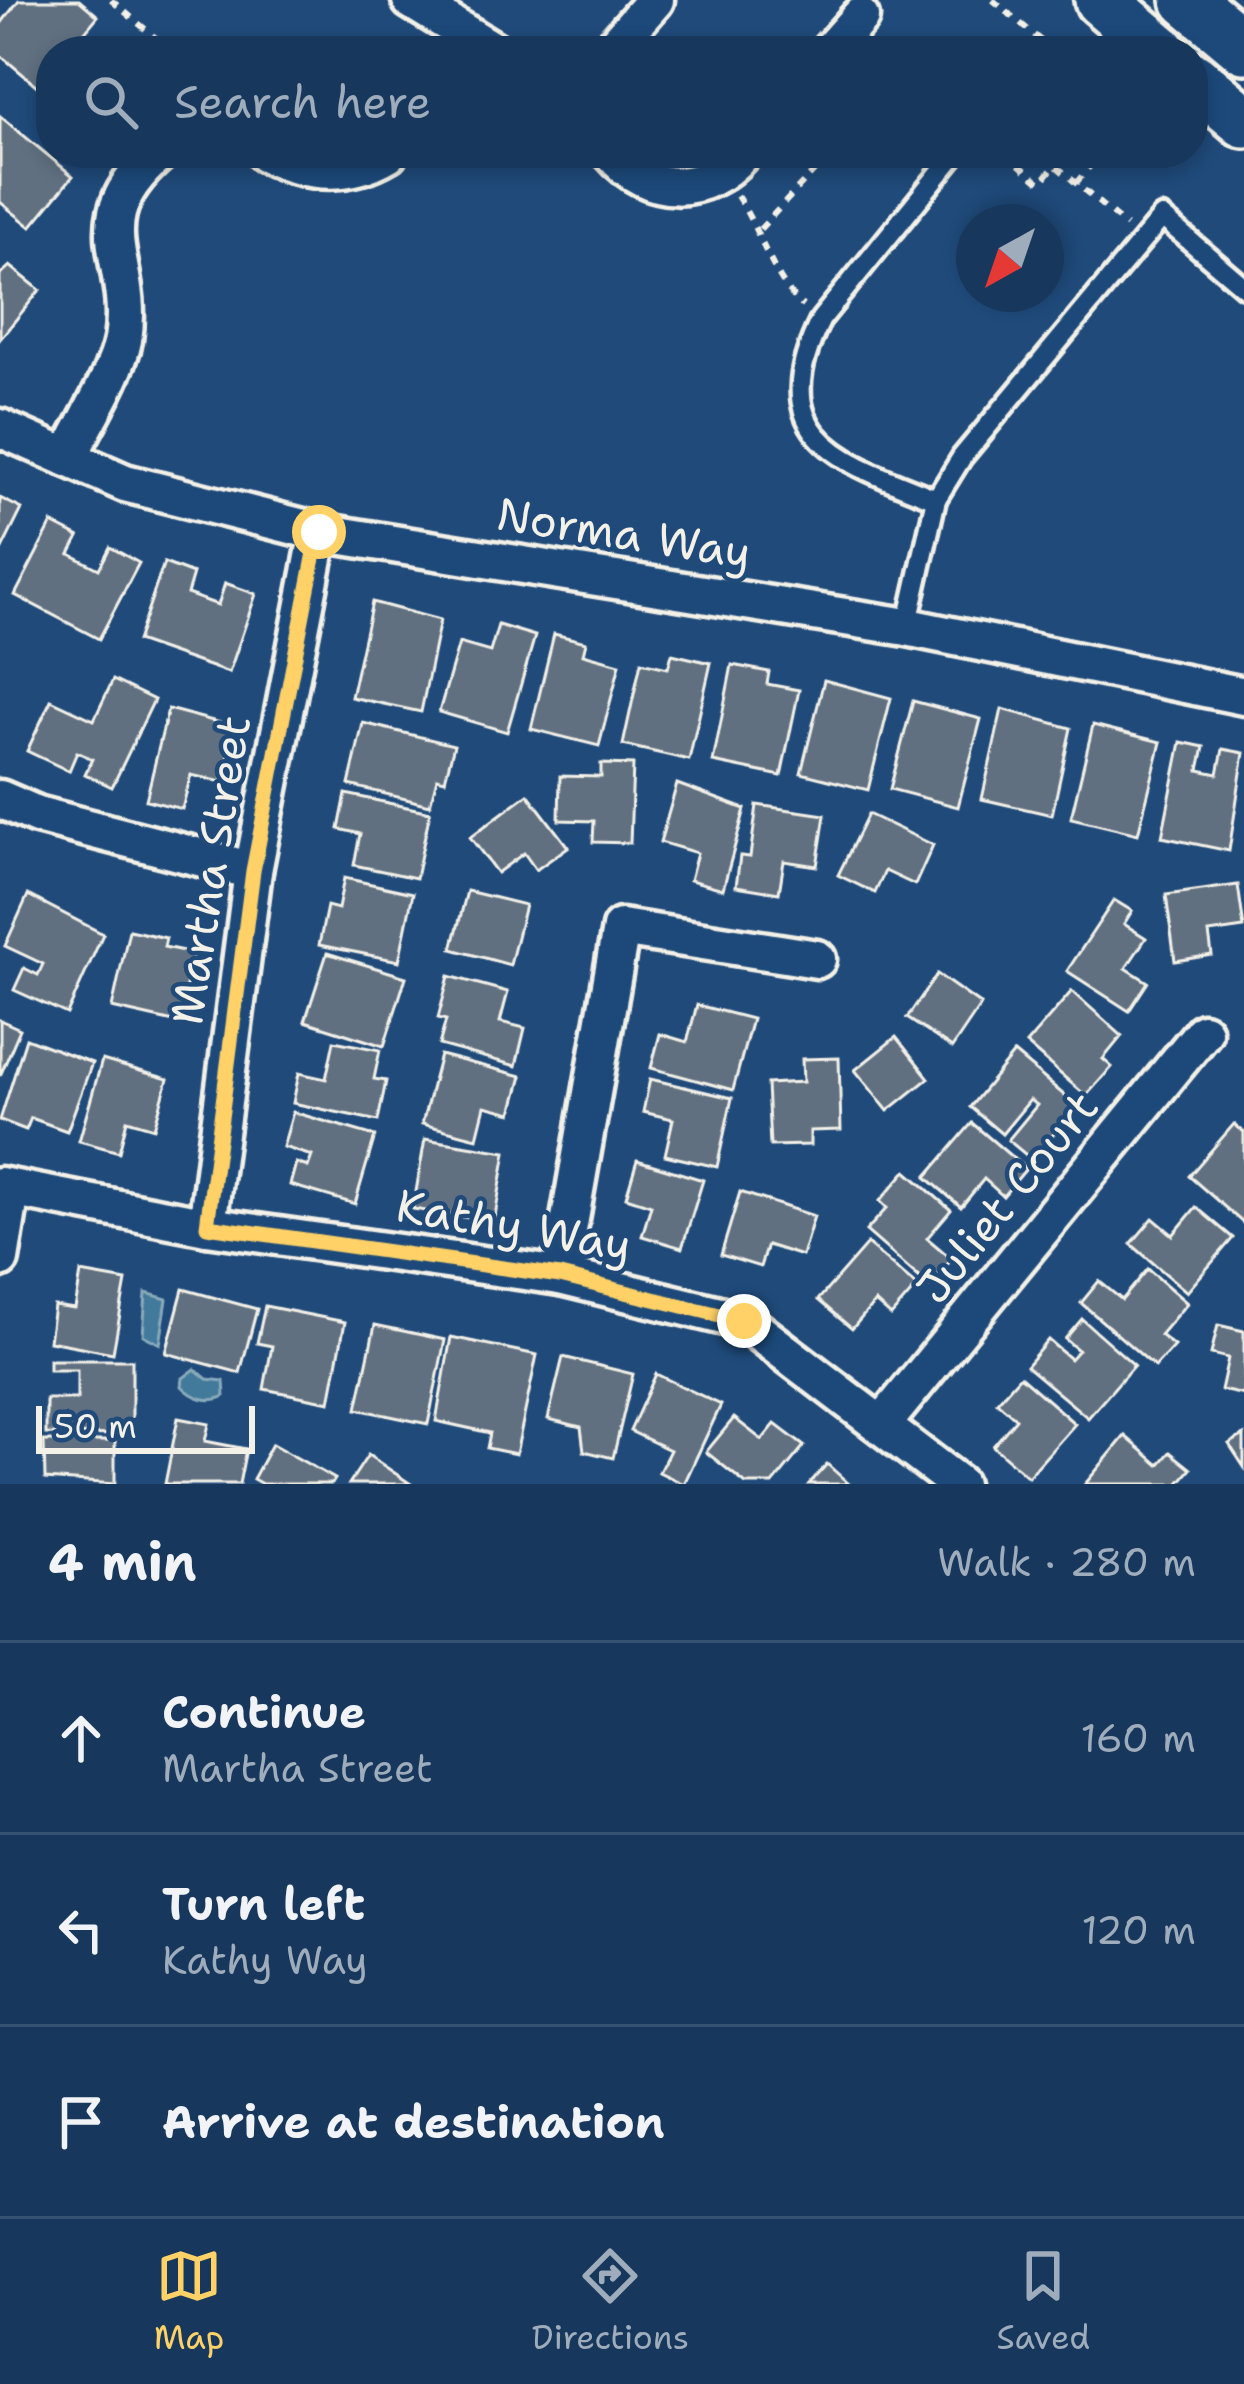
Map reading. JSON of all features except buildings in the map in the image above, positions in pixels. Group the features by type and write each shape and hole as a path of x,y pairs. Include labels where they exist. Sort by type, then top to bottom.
{"main road":[{"path":"1101,0 1143,36"},
{"path":"1188,0 1244,47"},
{"path":"1208,91 1244,121"}],"street":[{"path":"411,0 450,36"},
{"path":"623,36 655,0"},
{"path":"843,36 860,17"},
{"path":"68,458 123,343 122,291 113,246 117,210 133,176 142,168"},
{"path":"296,168 363,168"},
{"path":"625,168 632,176 678,187 723,168"},
{"name":"Norma Way","path":"0,428 124,483 319,532 907,627 1244,696"},
{"name":"Martha Street","path":"207,1226 253,871 319,532"},
{"path":"0,799 38,815 253,871"},
{"path":"560,1276 621,928 817,959"},
{"name":"Juliet Court","path":"884,1422 1203,1032"},
{"path":"0,1259 5,1188"},
{"name":"Kathy Way","path":"5,1188 207,1226 560,1276 744,1321 884,1422 958,1484"}],"lane":[{"path":"936,499 841,461 817,441 805,409 801,372 820,319 944,168"},
{"path":"907,627 936,499 962,458 1162,218 1244,287"}],"path":[{"path":"111,0 153,36"},
{"path":"993,0 1035,36"},
{"path":"734,168 788,295 820,319"},
{"path":"760,230 818,168"},
{"path":"1023,168 1041,183 1053,168"},
{"path":"1058,168 1142,240"},
{"path":"1076,183 1088,168"}],"water":[{"path":"146,1293 167,1299 160,1344 143,1335"},
{"path":"195,1369 207,1379 224,1381 225,1396 208,1400 186,1390 183,1378"}],"route":[{"path":"319,532 253,871 207,1226 560,1276 744,1321"}]}
